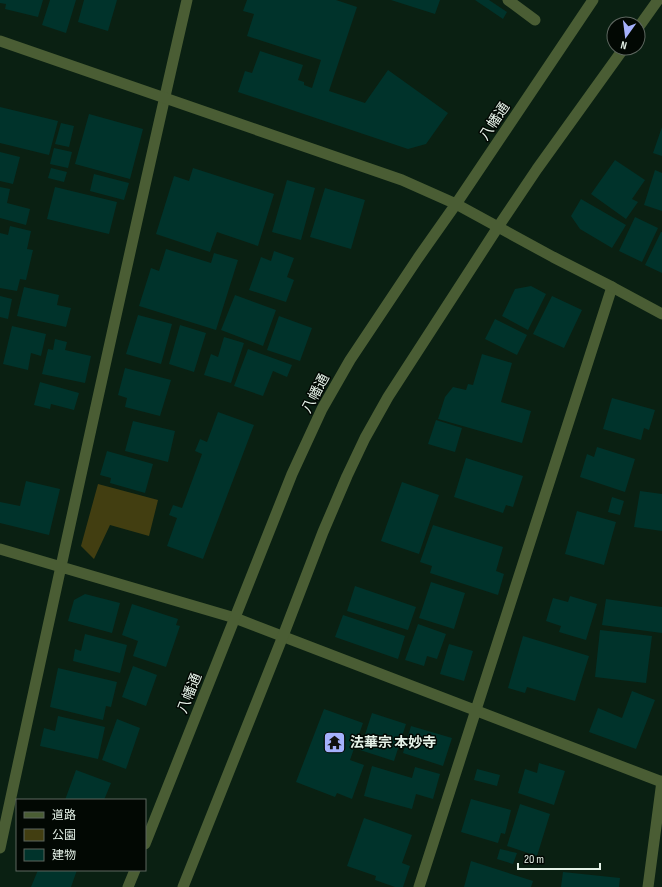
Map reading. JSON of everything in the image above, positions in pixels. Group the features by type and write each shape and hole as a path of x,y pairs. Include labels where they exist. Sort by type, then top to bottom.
{"street":[{"path":"0,848 60,567 188,0"},
{"path":"508,0 535,20"},
{"name":"八幡通","path":"146,841 292,474 322,409 350,360 593,0"},
{"path":"646,17 658,0"},
{"path":"0,41 402,180 456,204 662,314"},
{"path":"183,887 323,532 365,438 388,397 498,227 537,169 618,56"},
{"path":"419,887 612,287"},
{"path":"0,549 235,618 662,782 648,887"},
{"path":"128,887 134,871"}],"green space":[{"path":"98,484 158,500 149,536 110,525 94,559 81,546"}],"building":[{"path":"0,0 43,0 38,17 5,9 6,4 0,3"},
{"path":"50,0 76,0 66,33 42,25"},
{"path":"84,0 117,0 108,31 78,22"},
{"path":"247,0 336,0 357,7 329,91 365,103 388,70 448,113 426,144 408,149 238,92 245,71 252,73 260,51 303,65 298,80 304,82 304,85 312,88 321,60 247,36 254,14 243,11"},
{"path":"391,0 440,0 435,14"},
{"path":"475,0 489,0 507,12 503,19"},
{"path":"0,107 58,121 49,155 0,143"},
{"path":"89,114 143,129 130,179 75,164"},
{"path":"61,123 74,126 69,147 55,144"},
{"path":"662,127 662,156 653,153"},
{"path":"54,148 72,152 68,168 50,164"},
{"path":"0,152 20,157 13,184 0,181"},
{"path":"615,160 645,180 632,199 638,202 626,219 591,194"},
{"path":"51,168 67,172 64,182 48,178"},
{"path":"193,168 274,194 258,246 217,232 210,252 156,234 174,176 189,181"},
{"path":"655,170 662,173 662,211 644,205"},
{"path":"94,174 129,183 124,200 90,191"},
{"path":"287,180 315,188 301,240 272,232"},
{"path":"0,187 10,189 7,203 30,209 26,225 0,218"},
{"path":"55,187 117,202 109,234 47,219"},
{"path":"325,188 365,200 351,249 310,237"},
{"path":"581,199 626,225 612,248 580,229 571,216"},
{"path":"635,217 658,228 642,262 619,251"},
{"path":"10,226 31,231 27,249 33,250 26,280 20,279 17,291 0,288 0,233 8,235"},
{"path":"662,232 662,273 645,265"},
{"path":"166,249 211,263 214,253 238,260 216,330 139,306 151,268 159,271"},
{"path":"274,251 294,258 287,277 294,280 286,302 249,290 261,257 271,261"},
{"path":"531,286 546,294 528,330 502,316 515,289"},
{"path":"24,287 59,295 57,305 71,308 66,327 17,316"},
{"path":"235,295 276,310 263,346 221,330"},
{"path":"0,296 12,299 8,319 0,317"},
{"path":"552,296 582,310 564,348 533,334"},
{"path":"138,315 172,324 161,364 126,354"},
{"path":"279,316 312,328 300,361 267,350"},
{"path":"495,319 527,335 517,355 485,339"},
{"path":"180,325 206,333 194,372 169,364"},
{"path":"12,326 46,334 41,356 31,353 28,370 3,364"},
{"path":"224,337 244,343 231,383 204,375 211,354 218,357"},
{"path":"55,339 67,342 65,350 91,356 85,383 42,374 48,349 53,350"},
{"path":"248,349 292,365 287,377 273,371 263,396 234,386"},
{"path":"482,354 512,363 501,402 531,411 522,443 438,419 445,397 453,387 466,390 468,384 473,385"},
{"path":"125,368 171,380 160,416 125,407 127,398 118,395"},
{"path":"40,382 79,393 74,410 51,404 50,409 34,405"},
{"path":"612,398 655,410 649,430 644,428 641,440 603,429"},
{"path":"218,412 254,425 203,559 167,546 177,518 169,515 173,505 182,508 202,454 195,451 200,439 207,442"},
{"path":"436,420 462,428 455,452 428,444"},
{"path":"133,421 175,431 168,462 125,451"},
{"path":"597,447 635,459 625,492 580,477 587,454 594,457"},
{"path":"107,451 153,464 145,493 110,483 111,478 100,475"},
{"path":"466,458 523,476 513,507 506,505 503,513 454,497"},
{"path":"26,481 60,489 49,535 0,523 0,502 20,506"},
{"path":"402,482 439,495 419,554 381,541"},
{"path":"640,491 662,494 662,531 634,527"},
{"path":"612,497 624,501 620,515 608,512"},
{"path":"577,511 616,522 604,565 565,554"},
{"path":"433,525 503,547 496,571 504,574 498,595 430,573 432,566 420,562"},
{"path":"431,582 465,593 454,629 419,618"},
{"path":"355,586 416,607 408,630 347,611"},
{"path":"85,594 120,603 112,633 68,621 74,600"},
{"path":"570,596 597,604 586,640 559,632 561,626 546,621 553,598 568,602"},
{"path":"606,599 662,607 662,633 602,625"},
{"path":"132,604 178,619 176,625 180,626 166,667 133,656 138,641 122,635"},
{"path":"343,615 405,636 398,659 335,637"},
{"path":"418,624 446,634 437,659 427,656 424,666 405,660"},
{"path":"600,630 652,636 646,683 595,677"},
{"path":"85,634 127,645 120,673 73,661 75,649 81,651"},
{"path":"523,636 589,656 575,701 527,687 525,693 508,688"},
{"path":"449,644 473,651 464,681 440,674"},
{"path":"133,666 157,675 146,706 122,697"},
{"path":"58,668 117,682 111,707 106,706 103,720 50,707"},
{"path":"632,691 655,700 636,749 589,732 598,708 622,718"},
{"name":"法華宗 本妙寺","path":"324,709 363,723 350,760 364,765 352,799 337,793 335,797 296,782"},
{"path":"372,713 406,724 394,761 360,750"},
{"path":"58,716 105,727 98,759 40,746 44,728 55,731"},
{"path":"117,719 140,728 126,769 102,760"},
{"path":"411,726 452,738 443,766 403,753"},
{"path":"539,763 565,771 554,805 518,793 525,769 537,773"},
{"path":"372,766 412,778 415,767 440,774 433,799 416,794 412,809 364,796"},
{"path":"477,769 500,775 497,786 474,780"},
{"path":"76,770 111,783 104,799 65,799"},
{"path":"471,799 511,810 505,834 501,833 498,843 461,832"},
{"path":"520,804 550,814 537,856 507,846"},
{"path":"364,818 412,835 402,863 410,866 403,887 395,887 375,880 376,876 347,866"},
{"path":"500,849 517,853 513,864 497,859"},
{"path":"471,861 533,881 531,887 464,887"},
{"path":"38,871 77,871 71,887 31,887"},
{"path":"563,872 620,878 619,887 561,887"}],"place":[{"name":"法華宗 本妙寺","path":"334,742"}]}
